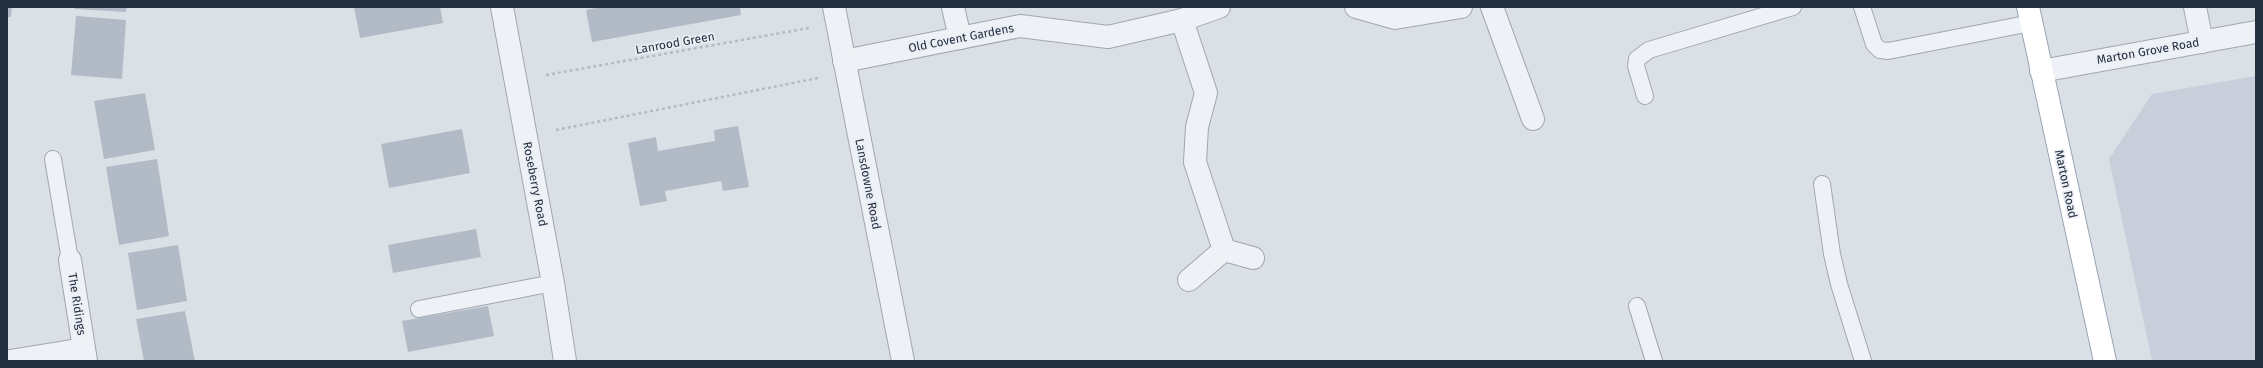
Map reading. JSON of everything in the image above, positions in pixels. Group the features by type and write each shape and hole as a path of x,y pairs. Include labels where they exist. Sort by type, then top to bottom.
{"main road":[{"name":"Marton Road","path":"2030,15 2104,361"}],"street":[{"name":"Roseberry Road","path":"502,7 553,283 565,361"},
{"path":"953,7 960,38"},
{"name":"Old Covent Gardens","path":"845,66 960,38 1020,26 1108,37 1182,20 1220,7"},
{"path":"1356,7 1395,18 1461,7"},
{"path":"1492,7 1533,119"},
{"path":"2195,7 2202,42"},
{"name":"Lansdowne Road","path":"835,15 903,361"},
{"path":"1182,20 1206,93 1197,127 1195,162 1224,250"},
{"name":"Marton Grove Road","path":"2041,71 2256,32"},
{"path":"1224,250 1253,258"},
{"path":"1189,280 1224,250"},
{"name":"The Ridings","path":"10,361 85,355 70,260"}],"lane":[{"path":"1645,96 1636,66 1637,59 1649,50 1793,7"},
{"path":"1862,7 1874,44 1880,50 1888,51 2030,15"},
{"path":"53,159 70,260"},
{"path":"1822,184 1832,254 1839,284 1863,361"},
{"path":"419,309 553,283"},
{"path":"1637,306 1654,361"}],"path":[{"name":"Lanrood Green","path":"516,81 835,15"},
{"path":"526,136 845,66"}],"shaded area":[{"path":"2256,76 2256,361 2152,361 2109,159 2152,94"}],"building":[{"path":"7,7 12,7 11,17 7,17"},
{"path":"75,7 127,7 126,12 75,9"},
{"path":"354,7 440,7 443,23 360,38"},
{"path":"601,7 740,7 741,15 592,42 586,10"},
{"path":"76,16 126,20 122,79 71,75"},
{"path":"145,93 155,150 104,159 94,101"},
{"path":"738,126 749,187 723,191 721,181 665,191 667,201 640,206 628,143 656,137 658,151 715,141 714,130"},
{"path":"462,129 470,173 389,188 381,144"},
{"path":"157,159 169,236 119,245 106,167"},
{"path":"476,229 481,257 393,273 388,245"},
{"path":"178,245 187,301 137,310 128,253"},
{"path":"488,306 494,336 408,352 402,321"},
{"path":"185,311 195,361 144,361 136,319"}]}
